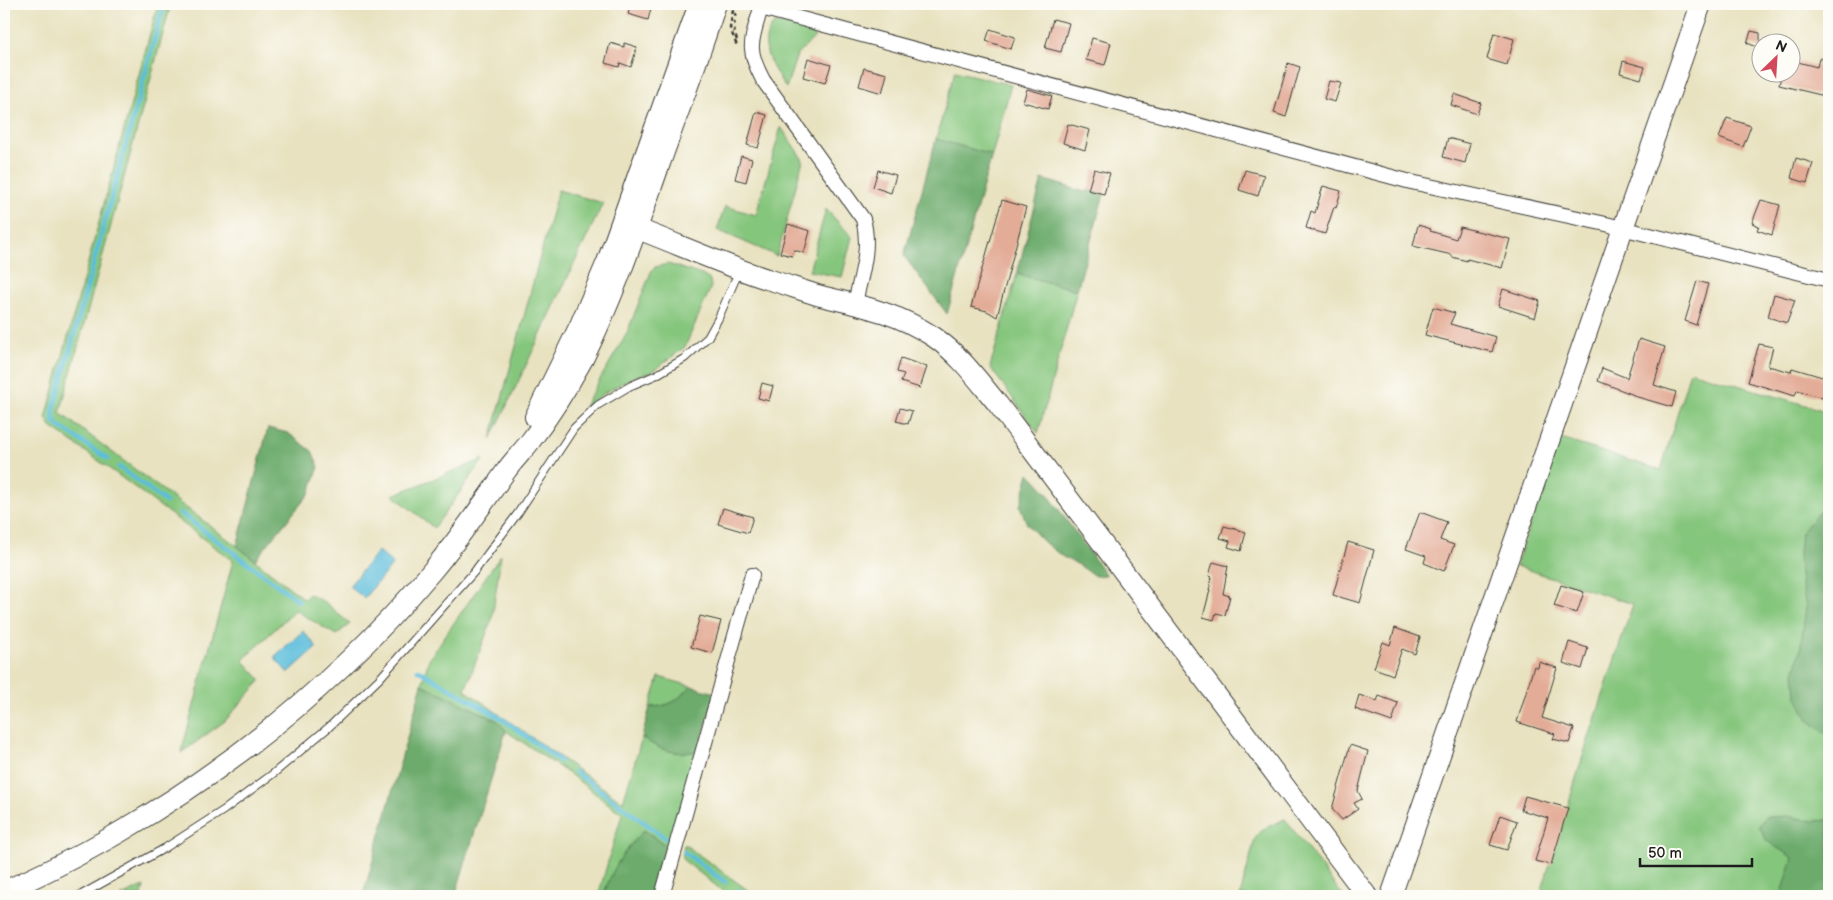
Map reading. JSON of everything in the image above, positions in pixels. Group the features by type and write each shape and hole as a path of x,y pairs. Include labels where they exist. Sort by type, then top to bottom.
{"street":[{"path":"4,891 57,867 136,822 207,777 270,730 335,673 398,609 447,552 548,417 582,359 611,295 630,226 699,4"},
{"path":"1391,896 1701,4"},
{"path":"630,226 724,5"},
{"path":"855,303 866,258 866,232 863,219 763,80 753,61 751,52 761,8 1411,182 1622,229 1829,280"},
{"path":"630,226 739,269 820,295 855,303 895,316 946,347 970,370 1032,449 1367,896"},
{"path":"662,896 752,575"}],"lane":[{"path":"79,896 165,848 232,804 281,768 329,727 380,678 474,572 518,513 574,428 598,405 630,386 685,358 708,337 718,319 739,269"}],"path":[{"path":"724,5 732,9 730,28 738,47 751,52"}],"green space":[{"path":"158,4 171,4 60,413 237,546 304,599 309,594 326,603 350,624 336,635 295,610 243,660 261,680 225,721 181,753 233,561 51,427 46,418"},
{"path":"774,24 785,24 811,30 815,37 797,55 786,88 772,66 766,49 768,32"},
{"path":"955,71 1011,85 992,155 936,139"},
{"path":"781,127 803,160 777,256 717,230 725,206 756,215"},
{"path":"936,139 992,155 947,314 904,256"},
{"path":"1042,179 1085,192 1088,190 1104,194 1077,290 1017,274"},
{"path":"558,190 603,203 491,439"},
{"path":"826,209 852,237 842,277 809,271"},
{"path":"668,264 702,275 710,280 711,287 685,347 652,372 633,377 583,408 626,335 651,272 655,267"},
{"path":"1017,274 1077,290 1038,433 990,367"},
{"path":"1690,371 1829,412 1829,420 1824,436 1829,438 1829,896 1540,896 1582,759 1633,604 1516,566 1558,438 1661,470"},
{"path":"268,428 288,433 312,451 319,467 309,494 255,560 237,546"},
{"path":"484,459 434,528 393,495"},
{"path":"1029,473 1044,489 1106,575 1095,576 1063,557 1045,543 1027,524 1020,506"},
{"path":"1829,500 1829,736 1808,720 1796,695 1794,673 1800,652 1806,607 1800,576 1799,552 1801,533"},
{"path":"501,555 492,619 465,690 623,802 642,737 655,746 669,751 699,751 671,849 644,830 619,860 603,896 598,896 622,814 571,775 506,731 498,721 422,684 429,659"},
{"path":"659,677 691,686 673,702 650,707"},
{"path":"422,684 498,721 506,731 455,896 363,896"},
{"path":"691,686 715,693 699,751 669,751 655,746 642,737 650,707 673,702"},
{"path":"1787,816 1813,821 1829,820 1829,896 1781,896 1793,858 1767,841 1759,826 1765,817"},
{"path":"1285,819 1343,896 1240,896 1255,839 1261,830"},
{"path":"644,830 671,849 659,896 603,896 619,860"},
{"path":"684,844 756,896 729,896 682,859"},
{"path":"144,886 142,896 121,896"}],"water":[{"path":"378,551 393,564 364,598 349,586"},
{"path":"303,631 317,647 288,673 274,657"}],"building":[{"path":"631,4 652,4 648,20 628,14"},
{"path":"1053,19 1069,23 1061,52 1045,48"},
{"path":"990,29 1015,37 1011,49 986,41"},
{"path":"1494,33 1514,39 1507,65 1487,59"},
{"path":"1092,38 1111,43 1105,65 1086,60"},
{"path":"610,43 624,47 624,43 637,47 631,67 620,63 619,67 605,63"},
{"path":"808,58 831,65 825,83 803,77"},
{"path":"1819,58 1829,60 1829,97 1779,85 1780,82 1800,82 1800,63 1817,67"},
{"path":"1623,61 1645,67 1641,79 1620,73"},
{"path":"1288,63 1300,67 1286,117 1274,113"},
{"path":"864,68 887,74 882,93 859,86"},
{"path":"1329,81 1341,83 1335,102 1324,99"},
{"path":"1027,89 1052,96 1048,109 1023,102"},
{"path":"1454,94 1481,103 1477,114 1451,105"},
{"path":"756,112 767,115 758,148 747,145"},
{"path":"1727,118 1751,126 1743,147 1719,138"},
{"path":"1068,124 1090,130 1085,150 1063,143"},
{"path":"1448,138 1470,144 1465,163 1443,157"},
{"path":"741,156 752,159 746,182 735,179"},
{"path":"1796,158 1813,163 1807,183 1791,178"},
{"path":"1094,169 1110,173 1104,194 1088,190"},
{"path":"878,170 896,175 891,193 873,187"},
{"path":"1245,170 1264,175 1258,196 1239,190"},
{"path":"1323,186 1341,191 1325,234 1306,228 1311,211 1315,213"},
{"path":"1002,200 1026,207 997,317 987,311 971,307"},
{"path":"1761,200 1780,205 1772,235 1757,230 1759,226 1752,223"},
{"path":"788,224 810,231 804,253 794,250 792,256 780,253"},
{"path":"1418,225 1456,239 1460,227 1510,239 1502,268 1467,259 1467,261 1452,257 1452,255 1413,246"},
{"path":"1697,281 1708,284 1696,325 1685,321"},
{"path":"1503,289 1540,301 1535,318 1498,306"},
{"path":"1774,294 1795,300 1787,323 1768,317"},
{"path":"1433,307 1455,313 1450,324 1496,337 1492,352 1425,335"},
{"path":"1639,339 1665,347 1654,385 1676,392 1672,407 1634,396 1598,381 1602,368 1627,378"},
{"path":"1759,344 1773,347 1768,366 1791,372 1792,368 1829,379 1829,400 1797,390 1795,396 1748,382"},
{"path":"901,358 927,367 920,388 901,382 904,374 897,372"},
{"path":"762,383 773,386 769,401 758,398"},
{"path":"900,408 912,411 908,424 896,421"},
{"path":"723,508 753,517 748,533 718,524"},
{"path":"1420,512 1447,522 1440,540 1454,545 1444,571 1424,563 1426,556 1406,549"},
{"path":"1224,526 1246,532 1241,551 1228,547 1230,541 1220,538"},
{"path":"1348,542 1374,550 1360,603 1333,595"},
{"path":"1213,562 1228,566 1223,594 1230,596 1225,615 1216,613 1214,620 1203,617 1210,590 1212,577 1209,576"},
{"path":"1561,585 1584,592 1577,613 1554,606"},
{"path":"700,616 721,621 712,653 691,647"},
{"path":"1395,628 1420,637 1415,654 1402,649 1393,675 1374,668 1383,642 1390,645"},
{"path":"1569,642 1588,648 1582,669 1563,663"},
{"path":"1539,662 1557,668 1542,718 1574,728 1569,743 1553,739 1555,734 1517,722 1534,666 1538,668"},
{"path":"1359,695 1377,701 1379,696 1398,703 1392,722 1355,709"},
{"path":"1350,745 1368,751 1358,791 1362,799 1354,803 1358,809 1342,820 1332,809"},
{"path":"1525,796 1568,808 1551,865 1535,861 1548,818 1521,810"},
{"path":"1500,815 1517,821 1507,850 1490,845"}],"waterway":[{"path":"108,459 60,427 54,421 53,412 164,4"},
{"path":"119,467 166,502"},
{"path":"180,513 299,601"},
{"path":"418,670 501,718 560,761"},
{"path":"575,772 671,842"},
{"path":"684,852 725,882"},
{"path":"738,891 745,896"}]}
